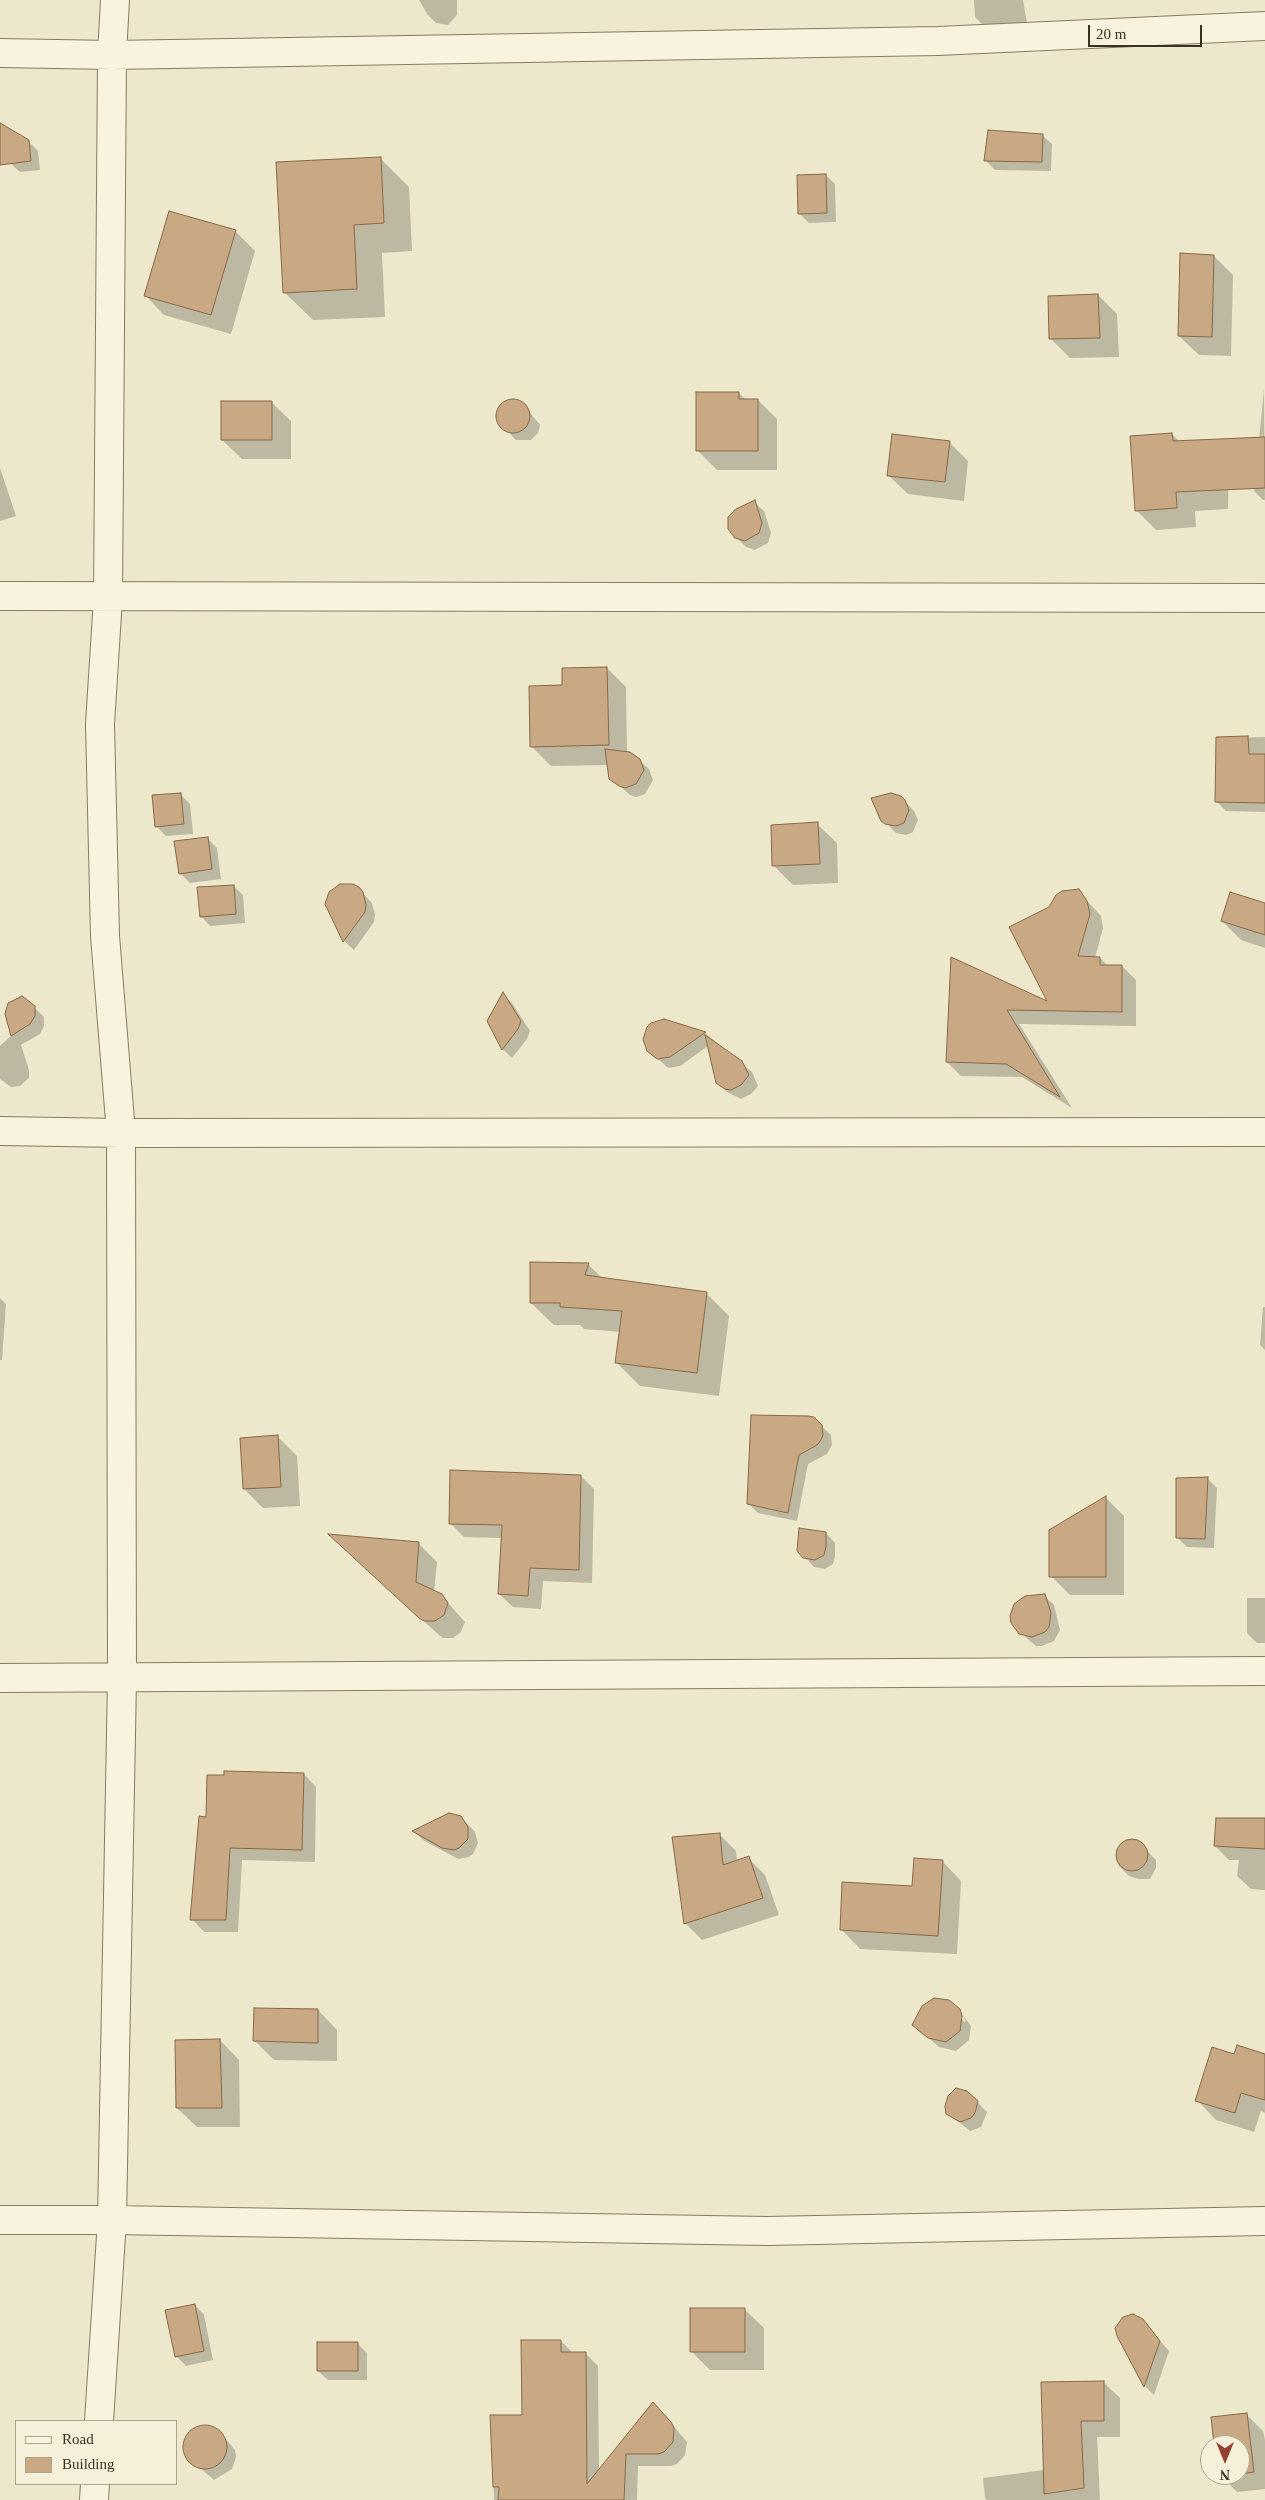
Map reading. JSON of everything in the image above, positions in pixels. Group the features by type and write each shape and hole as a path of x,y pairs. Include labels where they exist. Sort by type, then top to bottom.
{"street":[{"path":"99,2420 112,2220 122,1679 120,1133 104,916 100,724 108,598 112,55 115,0"},
{"path":"0,53 112,55 938,41 1265,26"},
{"path":"0,596 108,598 1265,598"},
{"path":"0,1131 120,1133 1265,1132"},
{"path":"0,1678 122,1679 1265,1671"},
{"path":"0,2220 112,2220 766,2231 1265,2221"},
{"path":"94,2500 95,2485"}],"building":[{"path":"0,123 29,140 31,161 0,165"},
{"path":"988,130 1043,134 1042,162 984,161"},
{"path":"381,157 384,223 354,225 357,289 283,293 276,162"},
{"path":"826,174 827,213 798,214 797,175"},
{"path":"169,211 236,230 211,315 144,296"},
{"path":"1180,253 1214,255 1212,337 1178,336"},
{"path":"1098,294 1100,338 1049,339 1048,296"},
{"path":"696,392 739,392 739,399 758,399 758,451 696,451"},
{"path":"513,399 525,404 530,416 525,428 513,433 501,428 496,416 501,404"},
{"path":"221,401 272,401 272,440 221,440"},
{"path":"1172,433 1173,441 1265,437 1265,488 1176,492 1177,508 1135,511 1130,436"},
{"path":"892,434 950,441 945,482 887,476"},
{"path":"755,500 762,523 759,533 745,541 735,538 728,529 728,517 736,509"},
{"path":"607,667 609,745 530,747 529,686 562,685 562,668"},
{"path":"1248,736 1249,754 1265,754 1265,803 1215,802 1216,737"},
{"path":"605,749 630,752 640,759 644,770 636,784 625,788 609,779"},
{"path":"181,793 184,824 155,827 152,795"},
{"path":"891,793 901,796 909,810 904,823 896,826 885,824 881,821 871,798"},
{"path":"818,822 820,864 772,866 771,825"},
{"path":"208,837 212,869 179,874 174,841"},
{"path":"340,884 353,884 359,887 363,892 366,905 365,912 343,942 325,904 329,892"},
{"path":"234,885 236,914 200,917 197,887"},
{"path":"1079,889 1087,901 1090,914 1078,956 1100,957 1100,965 1122,965 1122,1012 1007,1010 1060,1097 1006,1064 946,1062 951,957 1047,1001 1009,927 1049,907 1056,895 1062,891"},
{"path":"1230,892 1265,903 1265,935 1221,921"},
{"path":"503,992 521,1021 518,1029 502,1050 487,1021"},
{"path":"22,996 35,1006 35,1016 30,1024 11,1036 5,1014 8,1003"},
{"path":"664,1019 706,1032 670,1057 657,1059 647,1051 643,1039 647,1027 651,1023"},
{"path":"705,1035 742,1061 749,1075 741,1085 731,1090 725,1089 716,1083"},
{"path":"530,1262 589,1263 585,1275 707,1292 697,1373 615,1363 622,1311 560,1307 560,1303 530,1303"},
{"path":"751,1415 808,1416 814,1417 822,1425 823,1435 821,1440 817,1445 799,1455 788,1513 747,1504"},
{"path":"278,1435 281,1487 243,1489 240,1438"},
{"path":"450,1470 581,1475 579,1570 530,1568 528,1596 498,1594 502,1525 449,1524"},
{"path":"1208,1477 1205,1539 1176,1538 1176,1478"},
{"path":"1106,1496 1106,1577 1049,1577 1049,1530"},
{"path":"799,1528 826,1532 824,1555 815,1560 803,1558 797,1551"},
{"path":"328,1534 419,1542 416,1582 442,1594 448,1603 444,1615 435,1621 424,1621 419,1618"},
{"path":"1045,1594 1051,1613 1049,1627 1045,1632 1032,1637 1019,1634 1011,1623 1010,1616 1014,1604 1025,1596"},
{"path":"224,1771 304,1773 302,1850 230,1848 226,1920 190,1920 199,1816 206,1817 207,1775 224,1775"},
{"path":"449,1813 461,1816 468,1827 468,1839 459,1848 454,1850 442,1848 412,1831"},
{"path":"1216,1818 1265,1818 1265,1849 1214,1846"},
{"path":"720,1833 723,1865 749,1856 763,1898 684,1924 672,1837"},
{"path":"1132,1839 1138,1840 1143,1844 1147,1849 1147,1861 1143,1866 1138,1870 1132,1871 1126,1870 1121,1866 1117,1861 1116,1855 1117,1849 1121,1844 1126,1840"},
{"path":"914,1858 943,1860 938,1936 840,1930 842,1882 912,1886"},
{"path":"934,1998 949,2000 960,2009 962,2016 960,2031 946,2042 928,2038 912,2025 922,2006"},
{"path":"254,2008 318,2009 318,2043 253,2041"},
{"path":"220,2039 222,2108 176,2108 175,2040"},
{"path":"1237,2045 1265,2054 1265,2100 1241,2093 1235,2113 1195,2101 1212,2047 1234,2054"},
{"path":"956,2088 967,2091 978,2101 975,2113 971,2118 960,2122 946,2114 945,2106 948,2096"},
{"path":"195,2304 204,2351 175,2357 165,2310"},
{"path":"690,2308 745,2308 745,2352 690,2352"},
{"path":"1133,2314 1143,2319 1160,2341 1144,2387 1117,2336 1115,2328 1123,2317"},
{"path":"521,2340 561,2340 561,2352 586,2352 587,2484 653,2402 671,2422 674,2428 673,2442 664,2452 658,2454 626,2454 624,2500 498,2500 499,2487 493,2487 490,2415 522,2415"},
{"path":"317,2342 358,2342 358,2371 317,2371"},
{"path":"1104,2381 1104,2421 1081,2421 1084,2488 1044,2494 1041,2382"},
{"path":"1247,2413 1250,2435 1213,2435 1211,2417"},
{"path":"201,2425 209,2425 221,2431 227,2447 221,2463 209,2469 201,2469 189,2463 183,2451 183,2443 189,2431"},
{"path":"1250,2438 1254,2472 1250,2473"}]}
